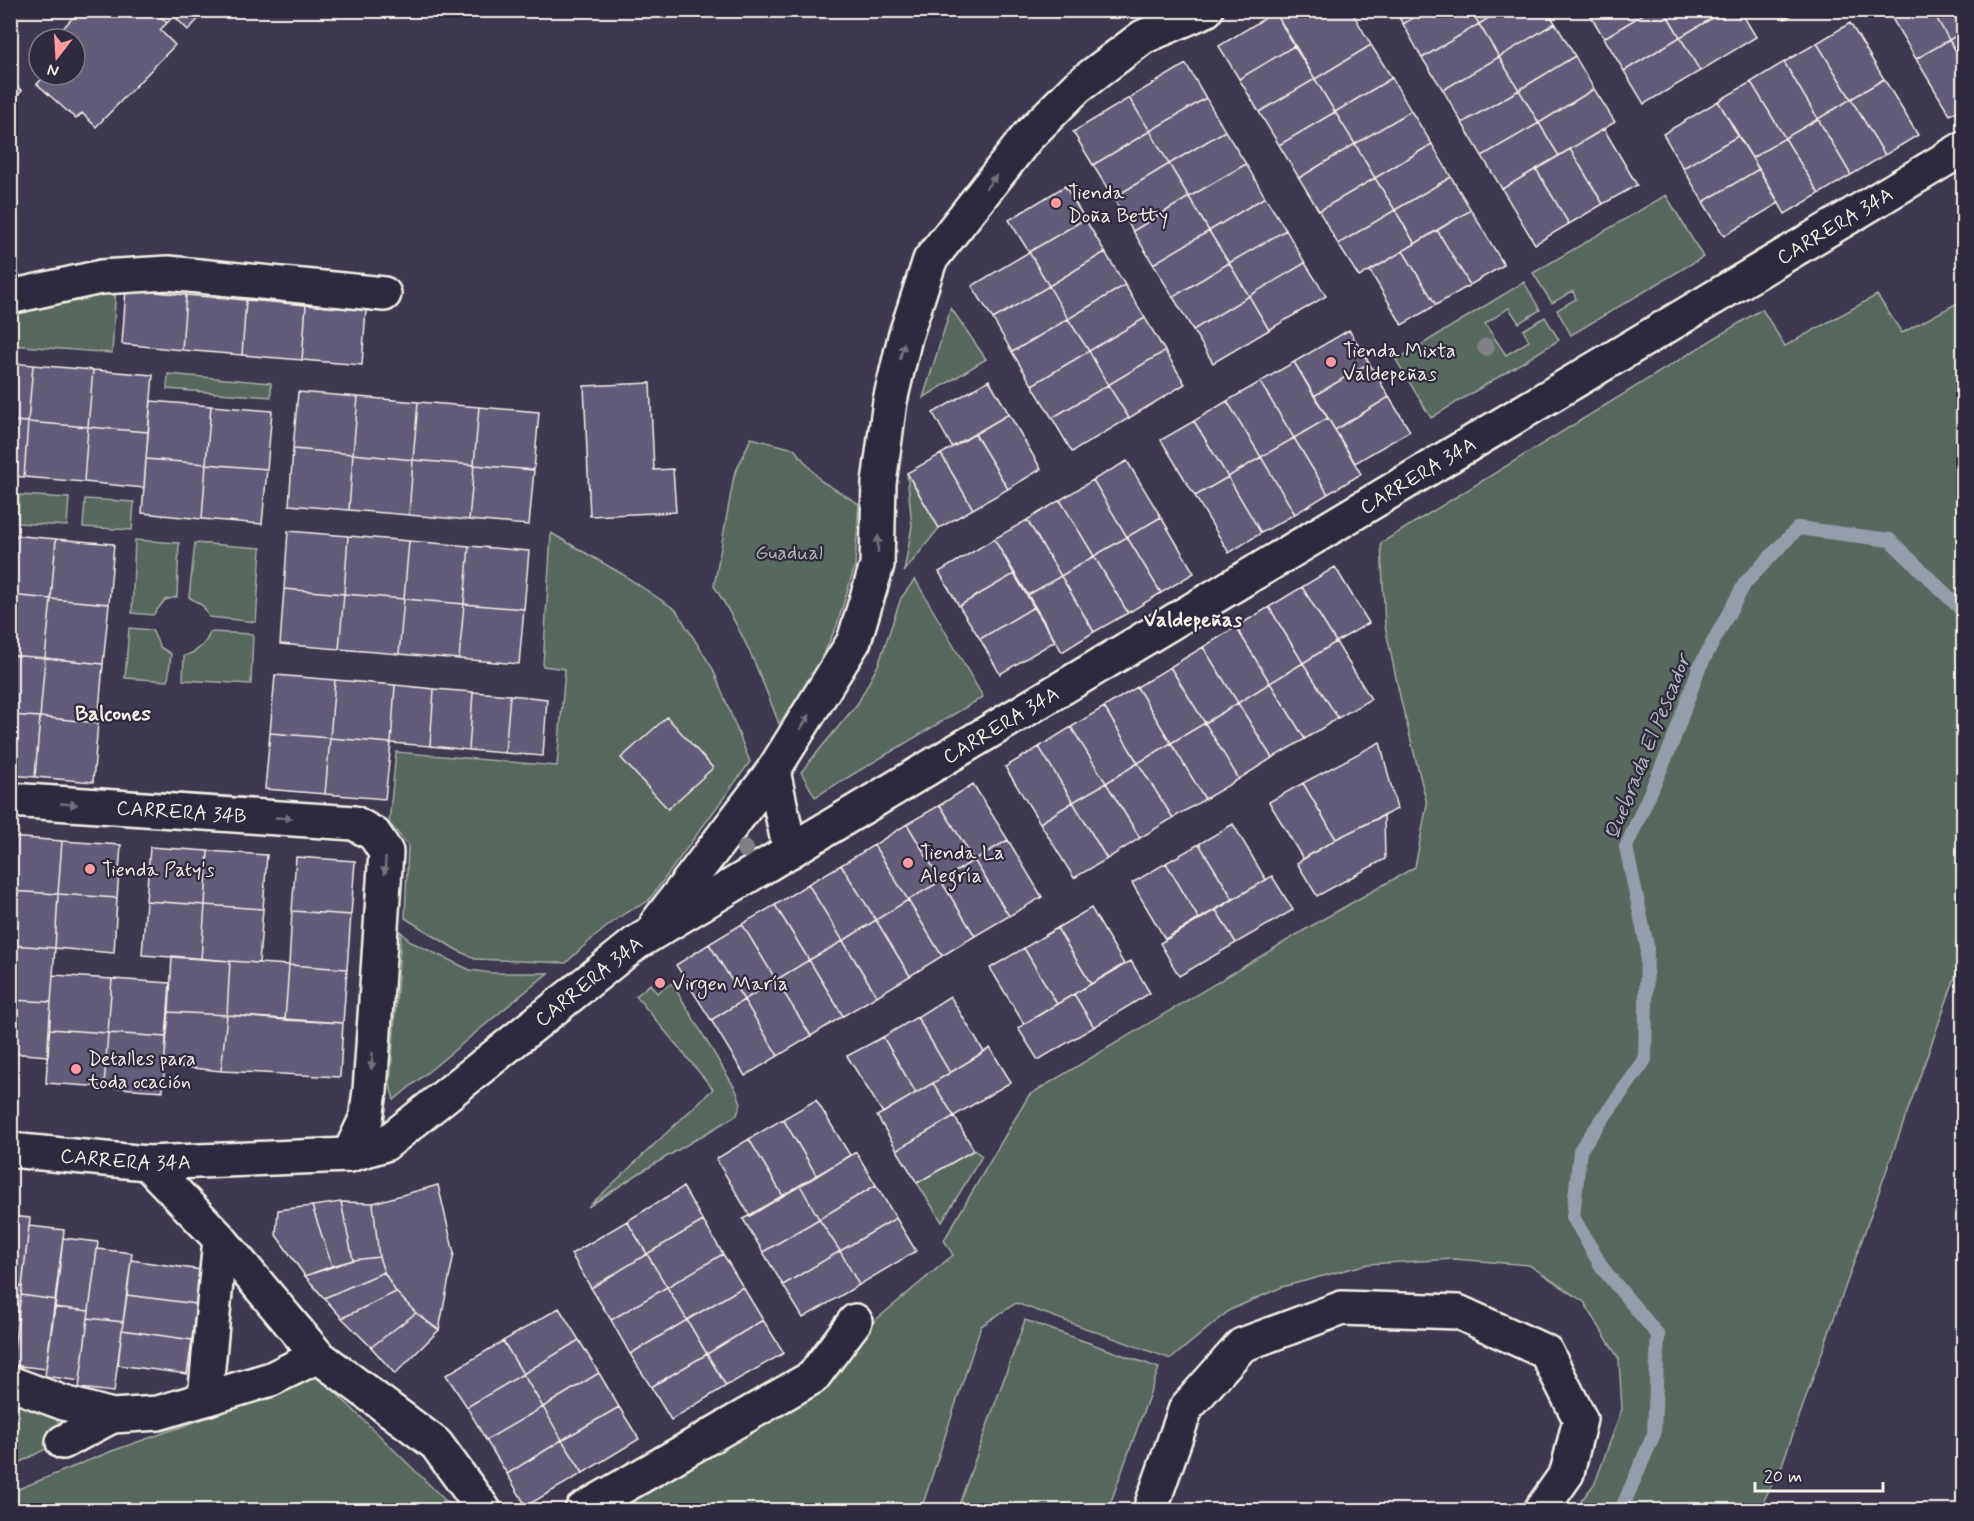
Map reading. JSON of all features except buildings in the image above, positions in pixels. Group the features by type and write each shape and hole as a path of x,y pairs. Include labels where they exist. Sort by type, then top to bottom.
{"street":[{"path":"646,937 773,771 854,641 877,565 879,483 890,401 905,337 930,260 1028,136 1077,87 1143,37 1206,10"},
{"name":"CARRERA 34A","path":"10,1150 147,1162 348,1155 386,1144 636,943 1964,148"},
{"path":"10,297 101,277 168,273 384,294"},
{"path":"773,771 790,851"},
{"name":"CARRERA 34B","path":"10,800 354,823 374,834 386,852 370,1091 366,1119 348,1155"},
{"path":"147,1162 220,1239 318,1356 436,1444 484,1510"},
{"path":"205,1398 220,1239"},
{"path":"1149,1510 1186,1408 1242,1346 1342,1308 1458,1312 1546,1352 1580,1419 1567,1473 1541,1510"},
{"path":"582,1510 813,1377 855,1321"},
{"path":"10,1383 64,1403 112,1416 158,1413 271,1379 318,1356"},
{"path":"63,1442 112,1416"}],"green space":[{"path":"1666,195 1703,257 1571,335 1557,310 1576,299 1573,291 1552,303 1533,273"},
{"path":"1524,282 1540,310 1519,323 1509,308 1485,324 1506,355 1529,341 1523,330 1545,317 1559,340 1431,418 1396,360"},
{"path":"116,285 112,353 11,345 11,301"},
{"path":"1877,295 1902,333 1963,300 1963,955 1782,1465 1759,1510 1574,1510 1595,1483 1622,1409 1619,1359 1584,1302 1529,1265 1454,1259 1368,1264 1282,1287 1230,1310 1171,1359 1016,1303 981,1326 921,1510 611,1510 824,1390 871,1324 953,1255 944,1240 1029,1095 1318,922 1415,867 1427,804 1385,626 1381,543 1762,309 1785,346"},
{"path":"951,308 986,359 923,398"},
{"path":"168,374 271,383 271,397 167,389"},
{"name":"Guadual","path":"751,438 794,449 821,481 859,504 855,566 837,625 813,677 779,724 750,653 714,586 734,476"},
{"path":"907,473 939,528 904,572 912,526"},
{"path":"19,495 69,498 67,526 18,523"},
{"path":"85,499 134,502 132,530 83,527"},
{"path":"551,533 622,574 676,610 713,669 750,762 649,900 616,920 566,963 475,959 405,918 408,845 389,823 396,752 557,766 565,669 543,666"},
{"path":"135,540 179,543 177,597 165,600 153,615 132,613"},
{"path":"195,543 261,548 256,622 209,617 203,606 189,597"},
{"path":"915,579 983,697 815,797 801,772 858,703 879,663 901,598"},
{"path":"129,628 152,630 160,647 171,654 168,681 125,678"},
{"path":"210,632 253,634 251,684 183,680 184,656 200,647"},
{"path":"401,932 411,942 470,970 491,973 548,973 394,1100 390,1086"},
{"path":"672,983 736,1090 741,1103 737,1115 641,1172 588,1207 713,1089 636,996 650,984 657,993"},
{"path":"974,1150 982,1156 942,1222 917,1183"},
{"path":"1025,1320 1159,1368 1108,1510 957,1510"},
{"path":"315,1372 455,1510 11,1510 11,1492 112,1451 212,1416"},
{"path":"11,1385 107,1417 11,1467"}],"waterway":[{"name":"Quebrada El Pescador","path":"1621,1510 1654,1434 1658,1335 1603,1269 1573,1217 1580,1150 1645,1060 1647,946 1626,847 1671,746 1699,668 1745,583 1798,528 1890,540 1964,612"}],"place":[{"name":"Tienda Doña Betty","path":"1056,203"},
{"name":"Tienda Mixta Valdepeñas","path":"1331,362"},
{"name":"Tienda La Alegría","path":"908,863"},
{"name":"Tienda Paty's","path":"90,869"},
{"name":"Virgen María","path":"660,983"},
{"name":"Detalles para toda ocación","path":"76,1069"}],"district":[{"name":"Valdepeñas","path":"1193,619"},
{"name":"Balcones","path":"113,713"}]}
